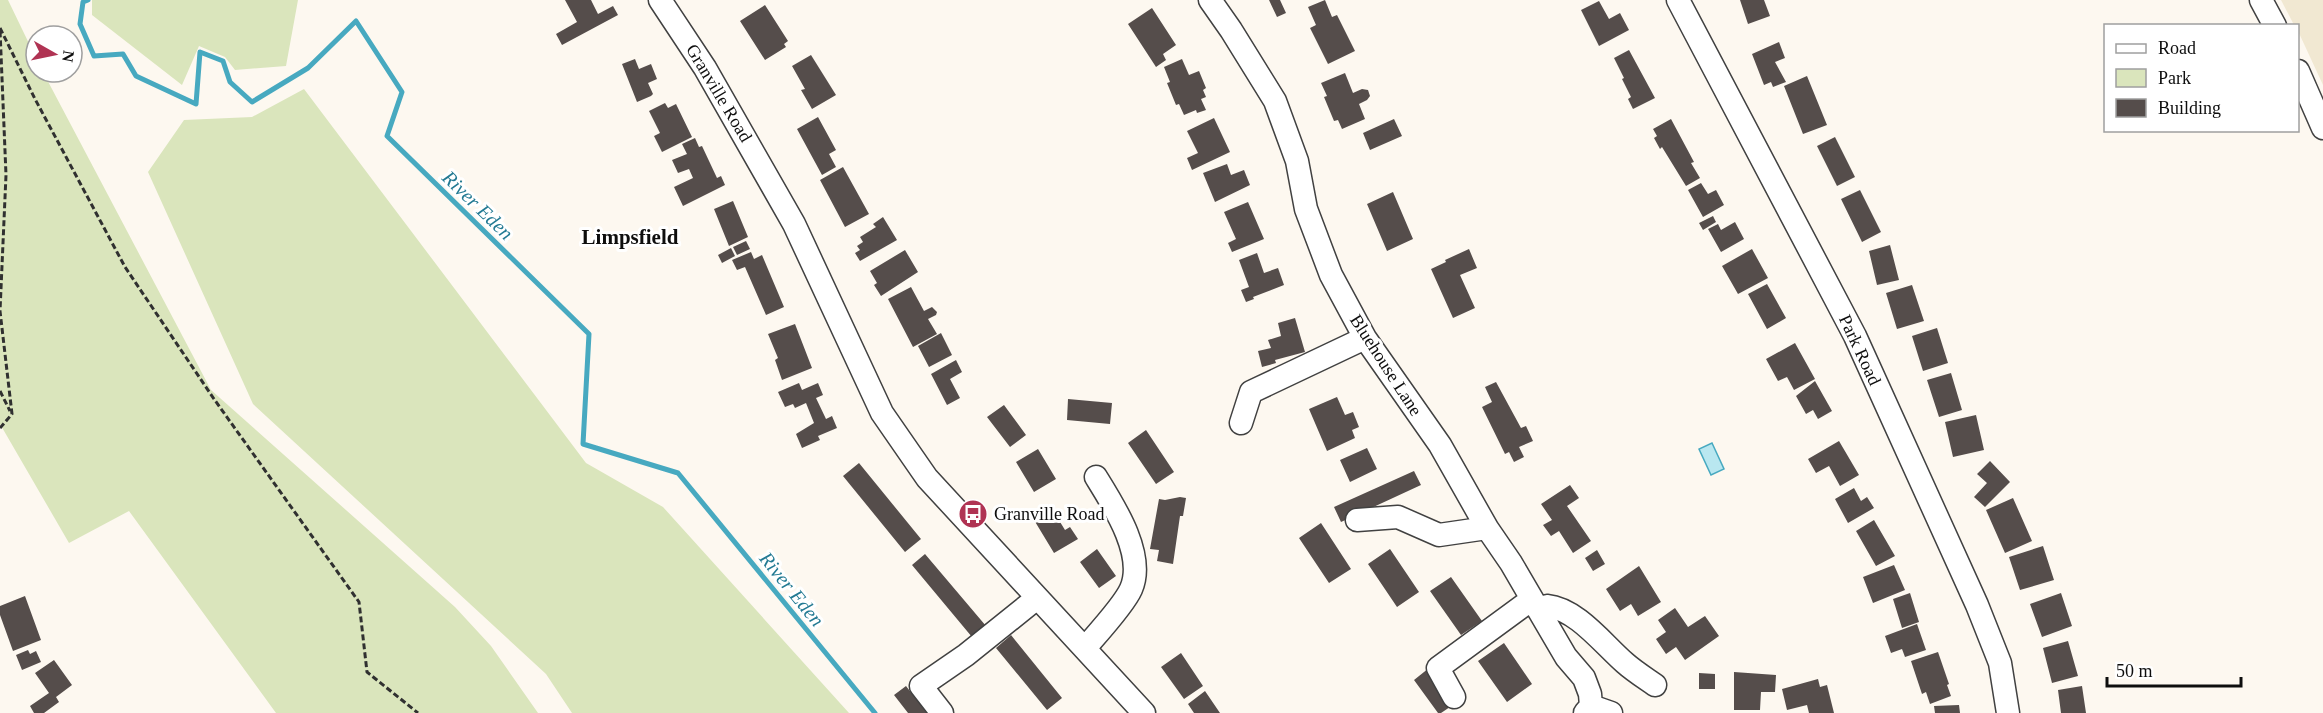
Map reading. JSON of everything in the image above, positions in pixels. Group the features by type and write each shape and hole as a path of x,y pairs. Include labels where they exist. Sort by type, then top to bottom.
{"street":[{"name":"Granville Road","path":"660,0 705,68 799,231 882,412 927,478 1144,713"},
{"name":"Bluehouse Lane","path":"1210,0 1275,101 1297,161 1306,209 1330,275 1365,338 1440,445 1487,528 1511,563 1566,657 1584,678 1600,711"},
{"name":"Park Road","path":"1678,0 1855,336 1977,605 2000,663 2008,713"},
{"path":"2261,0 2274,24"},
{"path":"2299,73 2323,128"},
{"path":"1241,423 1251,392 1365,338"},
{"path":"1085,648 1131,590 1135,571 1132,554 1118,513 1096,477"},
{"path":"1357,520 1398,517 1439,535 1487,528"},
{"path":"942,713 921,686 966,655 1037,598"},
{"path":"1454,697 1438,668 1536,605 1559,607 1593,632 1625,663 1655,685"}],"path":[{"path":"0,28 6,175 0,311 12,414 0,428"},
{"path":"0,28 35,99 125,267 219,407 359,602 367,672 418,713"},
{"path":"0,391 12,414"}],"shaded area":[{"path":"2281,0 2323,0 2323,85 2299,33 2299,24 2293,24"}],"green space":[{"path":"0,0 8,0 24,33 24,84 49,84 211,390 455,607 491,646 538,713 276,713 129,511 69,543 0,424"},
{"path":"92,0 298,0 286,66 235,70 225,57 199,46 182,85 92,15"},
{"path":"304,89 586,463 663,507 849,713 572,713 546,674 253,404 148,172 184,120 252,117"}],"water":[{"path":"1712,443 1724,469 1711,475 1699,449"}],"building":[{"path":"565,0 591,0 598,14 613,6 618,15 562,45 556,34 577,22"},
{"path":"1269,0 1280,0 1286,13 1277,17"},
{"path":"1325,0 1332,17 1337,15 1355,51 1328,64 1310,28 1316,25 1308,7"},
{"path":"1740,0 1764,0 1770,16 1748,24"},
{"path":"1599,1 1609,19 1620,13 1629,30 1599,46 1581,10"},
{"path":"765,5 788,41 784,44 786,47 765,60 740,21"},
{"path":"1152,8 1176,45 1163,54 1166,60 1156,67 1128,24"},
{"path":"1779,42 1785,58 1775,62 1786,82 1773,87 1771,82 1764,85 1752,54"},
{"path":"1629,50 1655,98 1633,109 1628,99 1631,97 1622,79 1624,78 1614,58"},
{"path":"811,55 836,95 812,109 801,90 805,89 792,66"},
{"path":"635,59 639,69 651,64 657,79 648,83 653,94 637,102 622,64"},
{"path":"1182,59 1189,75 1199,71 1206,88 1203,90 1206,97 1201,99 1206,110 1197,113 1196,110 1184,115 1179,104 1176,105 1167,83 1170,82 1164,67"},
{"path":"1345,73 1353,93 1362,89 1368,90 1370,96 1359,104 1365,119 1342,129 1338,120 1334,121 1321,83"},
{"path":"1807,76 1827,125 1803,134 1784,86"},
{"path":"665,103 668,108 676,104 692,137 662,152 654,136 660,133 649,111"},
{"path":"818,117 836,150 829,154 836,167 822,175 797,129"},
{"path":"1214,118 1230,152 1192,170 1187,158 1198,153 1187,131"},
{"path":"1394,119 1402,136 1370,150 1363,133"},
{"path":"1671,119 1700,178 1686,186 1654,138 1657,136 1653,129"},
{"path":"1835,137 1855,177 1837,186 1817,146"},
{"path":"695,138 699,147 702,146 717,178 721,176 725,185 683,206 674,187 693,178 689,169 678,173 672,160 687,154 682,144"},
{"path":"1227,164 1231,175 1244,170 1250,185 1215,202 1203,173"},
{"path":"843,167 869,214 845,227 820,180"},
{"path":"1701,183 1708,194 1716,190 1724,205 1703,217 1688,190"},
{"path":"1860,190 1881,232 1862,242 1841,199"},
{"path":"1393,192 1413,239 1387,251 1367,204"},
{"path":"733,201 748,237 729,246 714,209"},
{"path":"1248,202 1264,239 1232,252 1228,243 1236,239 1224,212"},
{"path":"1713,216 1716,222 1703,230 1699,223"},
{"path":"883,217 897,240 860,261 855,253 860,250 857,246 863,242 860,237 876,227 873,224"},
{"path":"1735,222 1744,239 1721,252 1708,229 1718,224 1721,230"},
{"path":"746,241 750,249 737,255 733,247"},
{"path":"1890,245 1899,280 1877,285 1869,251"},
{"path":"731,248 735,256 722,263 718,255"},
{"path":"1469,249 1477,268 1460,275 1475,308 1453,318 1431,269"},
{"path":"1752,249 1768,278 1738,294 1722,266"},
{"path":"905,250 918,272 881,296 874,285 877,283 870,271"},
{"path":"751,252 754,259 762,255 784,307 766,315 745,267 737,270 732,260"},
{"path":"1257,253 1264,273 1278,268 1284,285 1246,302 1241,290 1249,287 1239,260"},
{"path":"1767,284 1786,318 1767,329 1748,294"},
{"path":"1912,285 1924,321 1897,329 1886,293"},
{"path":"911,287 924,311 932,307 937,312 928,319 937,334 913,347 888,299"},
{"path":"1295,318 1305,352 1275,360 1276,363 1262,367 1258,351 1271,348 1268,340 1281,336 1278,323"},
{"path":"795,324 812,368 782,380 775,360 778,358 768,334"},
{"path":"1937,328 1948,363 1923,371 1912,336"},
{"path":"941,333 952,355 929,367 918,346"},
{"path":"1795,343 1815,379 1794,390 1787,377 1778,381 1766,359"},
{"path":"956,360 962,372 950,379 960,398 947,405 931,374"},
{"path":"1951,373 1962,410 1939,417 1927,380"},
{"path":"1815,381 1832,411 1818,419 1813,410 1806,414 1796,396"},
{"path":"1496,382 1521,428 1526,426 1533,441 1519,447 1524,457 1514,462 1509,452 1505,454 1482,407 1492,402 1485,387"},
{"path":"799,383 802,390 818,383 823,395 816,398 826,419 832,416 837,428 818,436 820,440 802,448 796,434 814,423 806,403 795,408 793,404 785,407 778,392"},
{"path":"1337,397 1345,415 1353,412 1359,427 1352,430 1355,438 1327,451 1309,409"},
{"path":"1068,399 1112,403 1110,424 1067,420"},
{"path":"1004,405 1026,435 1010,447 987,417"},
{"path":"1976,415 1984,450 1953,457 1945,422"},
{"path":"1146,430 1174,472 1156,484 1128,443"},
{"path":"1839,441 1859,475 1840,486 1829,466 1816,473 1808,459"},
{"path":"1367,448 1377,469 1350,482 1340,460"},
{"path":"1038,449 1056,479 1034,492 1016,462"},
{"path":"1990,461 2010,482 1985,507 1974,497 1987,483 1977,474"},
{"path":"859,463 921,539 905,552 843,476"},
{"path":"1414,471 1421,485 1341,522 1334,507"},
{"path":"1570,485 1579,498 1567,506 1591,541 1573,553 1559,531 1551,536 1543,525 1552,520 1541,504"},
{"path":"1854,488 1861,501 1867,497 1874,508 1848,523 1835,499"},
{"path":"1186,498 1183,516 1180,516 1173,564 1157,561 1159,550 1150,549 1159,499"},
{"path":"2013,498 2032,541 2005,553 1986,510"},
{"path":"1049,504 1065,530 1070,527 1078,539 1054,553 1031,515"},
{"path":"1874,520 1895,556 1876,566 1856,531"},
{"path":"1321,523 1351,569 1329,583 1299,538"},
{"path":"2043,546 2054,580 2020,590 2009,557"},
{"path":"1097,549 1116,576 1099,588 1080,562"},
{"path":"1390,549 1419,592 1397,607 1368,564"},
{"path":"1597,550 1605,564 1593,571 1585,558"},
{"path":"925,554 986,626 972,637 912,565"},
{"path":"1894,565 1905,590 1873,603 1863,577"},
{"path":"1639,566 1661,602 1638,616 1631,604 1620,611 1606,589"},
{"path":"1451,577 1482,621 1461,635 1430,591"},
{"path":"1910,593 1919,622 1902,628 1893,599"},
{"path":"2061,593 2072,626 2042,637 2030,604"},
{"path":"25,596 41,640 13,651 0,615 0,606"},
{"path":"1675,608 1688,627 1705,616 1719,636 1685,660 1676,647 1666,654 1656,639 1666,632 1658,620"},
{"path":"1917,624 1926,650 1905,657 1902,649 1891,653 1885,636"},
{"path":"1011,635 1062,698 1047,710 996,648"},
{"path":"2068,641 2078,676 2052,683 2043,648"},
{"path":"1504,643 1532,684 1507,702 1478,661"},
{"path":"28,650 30,654 36,651 41,662 22,670 16,655"},
{"path":"1938,652 1951,696 1930,704 1926,692 1922,694 1911,661"},
{"path":"1181,653 1203,686 1184,699 1161,667"},
{"path":"54,660 72,685 56,697 59,702 44,713 34,713 30,706 49,693 35,673"},
{"path":"1429,668 1453,705 1441,713 1438,713 1414,680"},
{"path":"1734,672 1776,675 1775,692 1761,692 1760,710 1734,710"},
{"path":"1699,673 1715,674 1715,689 1699,689"},
{"path":"1818,679 1820,687 1827,685 1834,713 1809,713 1807,705 1787,710 1782,689"},
{"path":"906,686 927,713 908,713 894,695"},
{"path":"2082,686 2086,713 2061,713 2058,690"},
{"path":"1205,691 1220,713 1194,713 1188,704"},
{"path":"1959,705 1960,713 1935,713 1934,706"}],"waterway":[{"name":"River Eden","path":"88,0 83,2 80,24 94,56 123,54 136,76 196,104 200,52 223,61 230,82 252,102 308,68 356,21 402,92 387,136 589,334 583,444 678,473 875,713"}],"place":[{"name":"Granville Road","path":"973,514"}],"district":[{"name":"Limpsfield","path":"630,237"}]}
